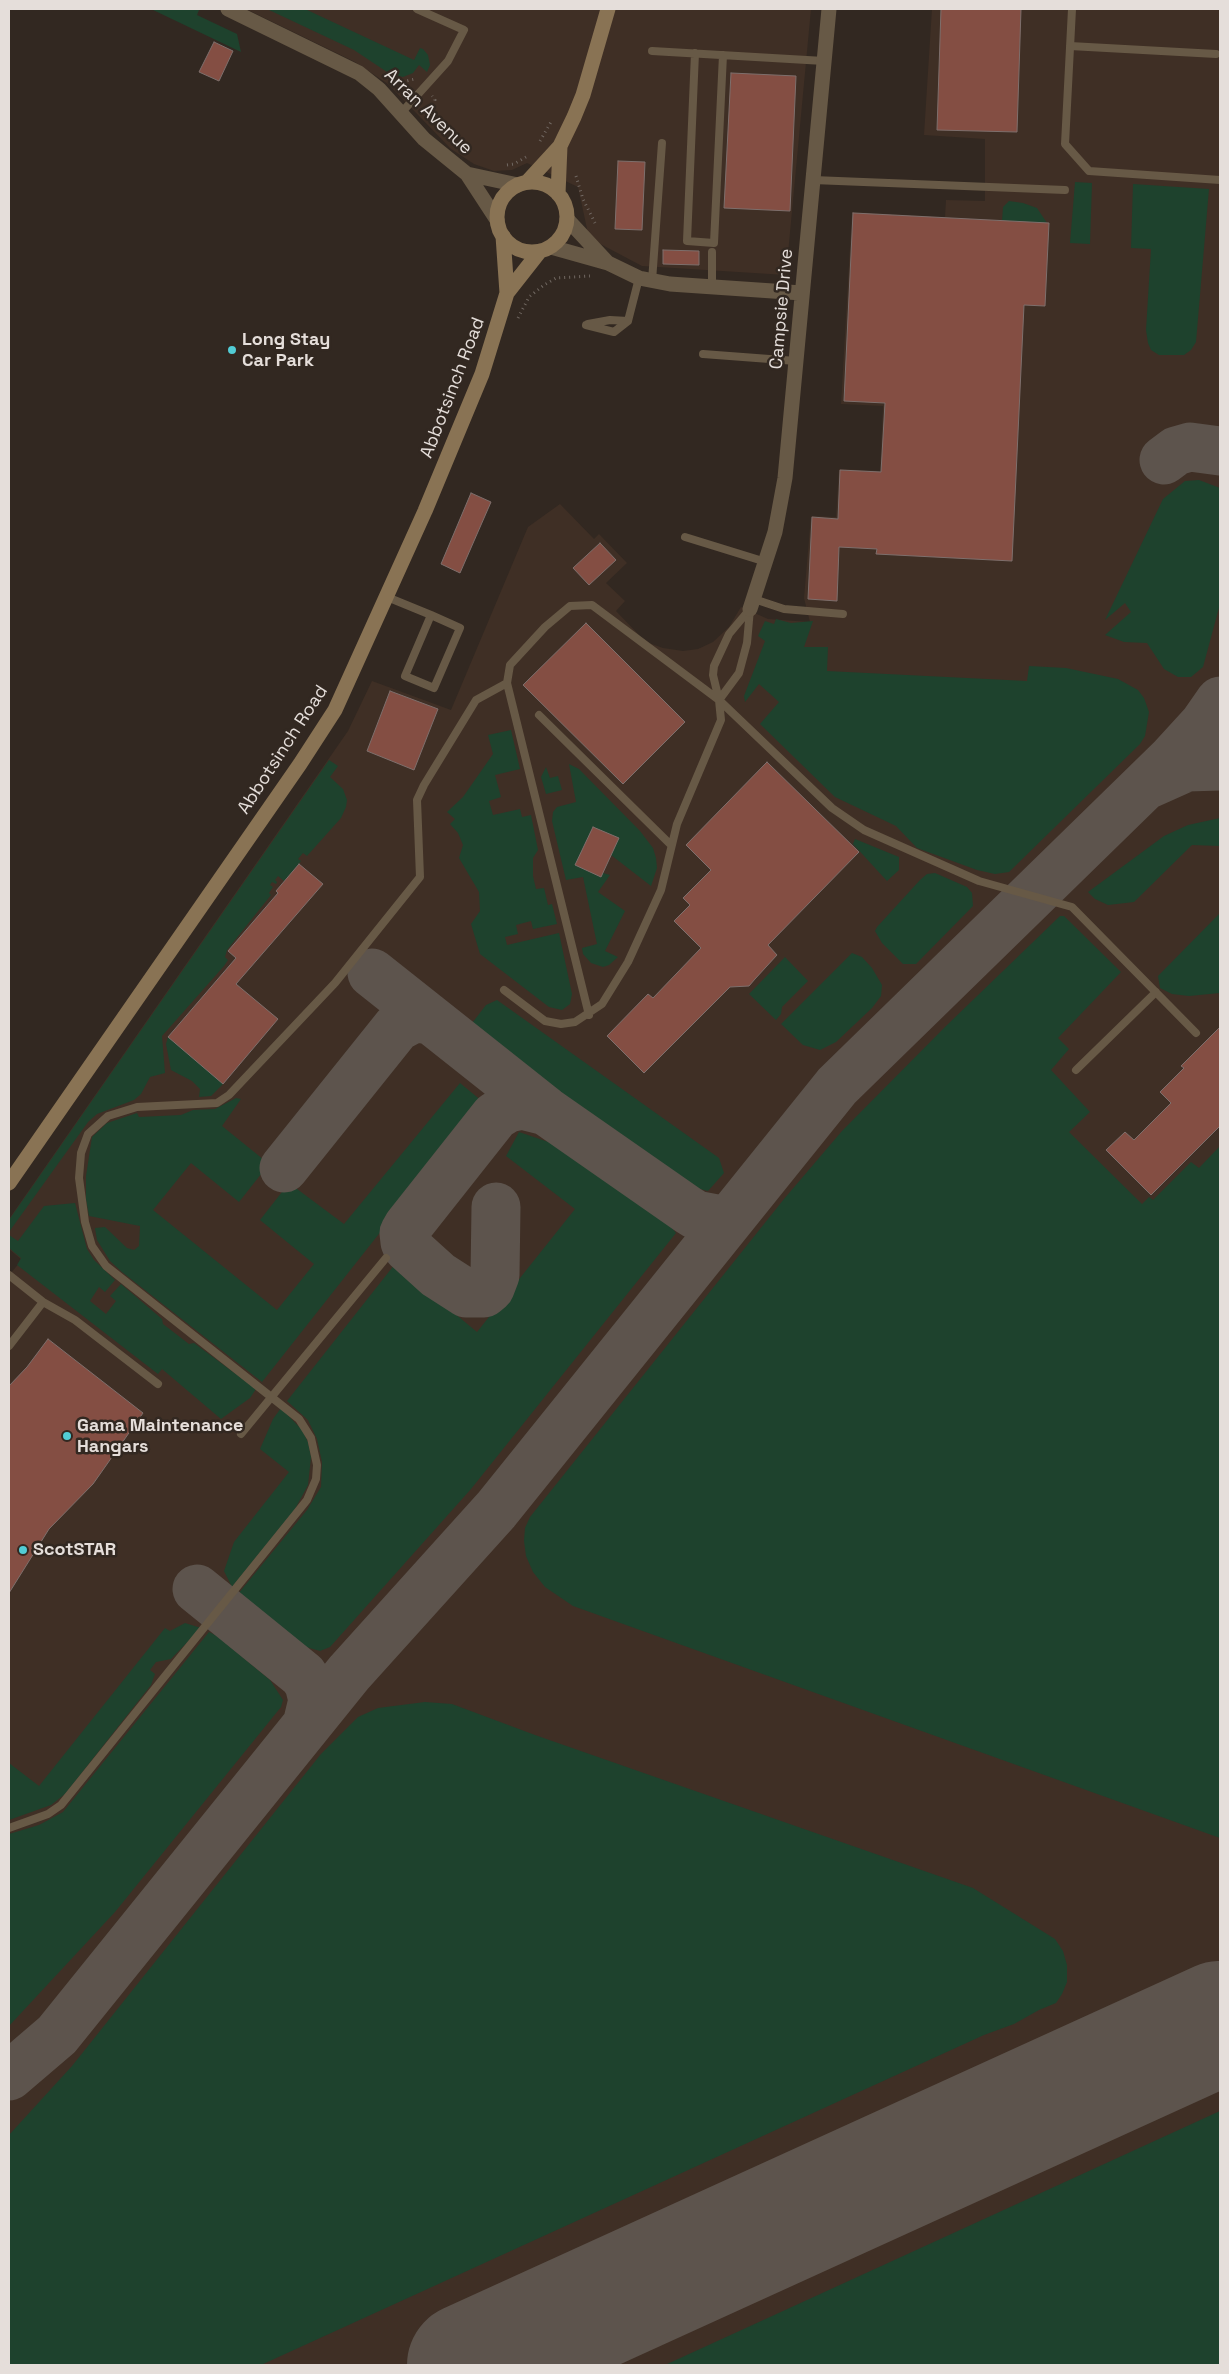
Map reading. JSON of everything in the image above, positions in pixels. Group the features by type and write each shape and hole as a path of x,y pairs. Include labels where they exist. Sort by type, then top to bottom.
{"street":[{"name":"Arran Avenue","path":"228,9 359,73 379,89 402,112 424,139 467,174 497,220"},
{"path":"523,184 560,146 583,95 608,9"},
{"name":"Campsie Drive","path":"752,604 775,532 785,478 829,9"},
{"path":"558,194 560,146"},
{"name":"Arran Avenue","path":"467,174 523,184"},
{"path":"545,249 562,235 567,219 564,201 544,184 523,184 511,189 500,203 497,220 502,236 519,250 545,249 608,264 645,279 712,288 802,293"},
{"path":"567,219 608,264"},
{"name":"Abbotsinch Road","path":"9,1183 300,764 334,710 387,597 482,374 507,293 502,236"},
{"name":"Abbotsinch Road","path":"507,293 545,249"}],"lane":[{"path":"402,112 448,61 464,30 417,9"},
{"path":"1072,9 1065,144 1089,171 1220,180"},
{"path":"1070,46 1216,54"},
{"path":"652,51 824,61"},
{"path":"695,54 687,241 714,243 723,55"},
{"path":"628,321 645,279 662,143"},
{"path":"813,180 1065,190"},
{"path":"712,252 712,288"},
{"path":"703,354 796,361"},
{"path":"685,537 766,562"},
{"path":"387,597 431,615 460,628 434,688 405,676 431,615"},
{"path":"752,604 843,614"},
{"path":"719,700 739,673 747,643 752,604"},
{"path":"504,990 545,1021 561,1024 575,1022 602,1004 628,962 667,874 671,845 686,799 721,720 719,700 713,675 714,666 725,640 752,604"},
{"path":"589,1014 507,683 510,665 545,627 570,606 592,605 719,700 832,808 864,830 979,881 1072,906 1196,1034"},
{"path":"9,1828 48,1814 61,1805 308,1500 316,1479 317,1465 312,1438 299,1419 106,1266 92,1246 79,1178 81,1153 88,1134 108,1116 137,1106 217,1103 229,1095 335,983 420,877 418,800 424,785 476,700 507,683"},
{"path":"539,715 671,845"},
{"path":"1076,1070 1156,992"},
{"path":"241,1434 386,1258"},
{"path":"9,1274 43,1302 74,1320 158,1384"},
{"path":"9,1346 43,1302"}],"path":[{"path":"537,144 554,117"},
{"path":"499,166 514,164 528,156"}],"shaded area":[{"path":"246,9 811,9 786,275 642,266 589,238 578,187 527,163 512,170 494,171 474,164 451,149 388,84 355,62"},
{"path":"932,9 1220,9 1220,2365 9,2365 9,1275 22,1260 9,1249 9,1219 348,731 372,681 451,710 528,527 560,504 594,539 599,534 627,563 606,583 625,601 616,611 640,636 649,643 663,648 683,651 698,649 713,642 729,627 741,607 768,619 810,622 804,598 811,516 836,517 839,469 880,471 883,406 841,404 852,212 945,217 946,200 985,201 985,139 924,135"}],"green space":[{"path":"151,9 199,10 197,15 237,34 241,52"},
{"path":"267,9 305,9 414,60 420,48 423,49 428,55 430,65 427,72 419,65 413,73 403,77 390,74 354,50"},
{"path":"1075,182 1092,183 1090,244 1070,243"},
{"path":"1133,184 1209,189 1196,342 1191,350 1184,355 1159,355 1151,350 1148,343 1146,330 1151,249 1131,248"},
{"path":"1009,201 1037,208 1047,223 1002,221 1003,207"},
{"path":"1199,480 1220,488 1220,604 1203,667 1191,677 1178,677 1164,669 1147,643 1124,642 1105,635 1131,612 1125,603 1105,620 1163,499 1185,481"},
{"path":"776,619 791,623 813,621 804,647 828,647 827,671 1027,681 1029,666 1066,668 1118,679 1138,690 1144,698 1149,712 1145,736 1140,744 1009,872 995,874 977,870 917,848 896,826 835,797 760,724 779,702 759,684 745,702 744,696 765,641 758,636 765,621 774,624"},
{"path":"511,730 520,769 495,775 501,797 489,801 493,815 520,809 522,817 531,815 538,850 533,858 533,876 536,889 544,888 548,905 552,904 557,924 533,929 531,921 516,925 518,934 505,937 507,945 559,933 572,994 570,1004 562,1010 549,1007 480,954 471,924 480,911 479,892 459,858 463,845 458,833 450,824 455,819 447,812 463,797 493,754 488,735"},
{"path":"329,760 338,766 330,777 343,789 347,800 341,818 307,856 303,853 298,859 301,861 284,881 278,876 275,880 276,884 272,882 270,885 273,887 269,893 271,895 227,950 225,957 228,960 224,966 162,1036 165,1073 150,1077 141,1094 134,1100 97,1114 88,1122 9,1232 9,1220"},
{"path":"569,764 579,769 640,831 653,848 656,858 657,868 651,886 611,855 619,838 593,827 575,865 600,877 603,873 610,875 598,892 625,911 605,951 618,957 609,965 603,967 591,963 583,954 582,948 597,944 583,877 566,880 552,821 553,812 557,807 576,802"},
{"path":"546,767 550,778 558,776 562,790 546,794 541,777"},
{"path":"1220,818 1220,846 1192,845 1134,902 1108,905 1095,899 1088,892 1164,836 1188,825"},
{"path":"855,839 899,857 899,870 887,881 853,844"},
{"path":"935,873 967,887 972,893 973,906 916,964 903,964 882,943 875,931 920,880 927,874"},
{"path":"1220,913 1220,993 1189,996 1172,994 1160,988 1158,976"},
{"path":"1060,916 1064,916 1121,972 1058,1038 1069,1049 1051,1070 1090,1112 1069,1132 1142,1204 1149,1197 1153,1200 1191,1162 1199,1168 1220,1146 1220,1838 573,1606 545,1587 533,1572 526,1556 525,1528 530,1517 784,1199 842,1131 946,1026"},
{"path":"852,953 862,957 872,968 882,985 881,996 872,1008 836,1042 820,1050 803,1045 781,1024"},
{"path":"785,957 808,981 782,1007 781,1014 776,1020 749,994"},
{"path":"497,1000 719,1158 724,1173 708,1191 683,1185 469,1037 467,1031 469,1027 486,1005"},
{"path":"168,1037 223,1084 211,1096 199,1097 200,1089 192,1081 171,1070 166,1044"},
{"path":"460,1083 483,1102 262,1382 122,1272 110,1261 97,1240 95,1228 105,1227 127,1248 134,1250 139,1246 140,1226 89,1216 86,1199 86,1176 92,1137 107,1123 137,1113 139,1117 181,1115 193,1110 215,1109 236,1098 241,1099 222,1126 269,1164 239,1202 191,1163 153,1210 277,1310 314,1264 260,1220 289,1183 344,1224"},
{"path":"519,1132 566,1148 651,1202 676,1233 471,1489 330,1647 320,1651 306,1647 248,1604 238,1594 307,1510 321,1487 322,1462 317,1439 308,1420 287,1401 395,1264 477,1332 575,1209 506,1156"},
{"path":"75,1203 87,1249 94,1260 115,1280 105,1292 99,1287 90,1301 106,1314 116,1301 110,1296 121,1284 162,1319 163,1324 189,1344 194,1343 256,1389 250,1398 221,1419 162,1369 158,1374 17,1265 21,1258 9,1248 9,1235 18,1241 44,1206"},
{"path":"281,1408 302,1430 308,1442 311,1457 308,1485 295,1509 232,1587 224,1571 234,1542 289,1472 260,1449 273,1419"},
{"path":"185,1623 201,1628 171,1659 156,1662 150,1670 155,1674 151,1685 65,1794 51,1805 9,1820 9,1763 39,1786 165,1628 170,1631"},
{"path":"209,1632 217,1636 270,1680 283,1700 281,1707 115,1912 9,2026 9,1834 39,1825 63,1812"},
{"path":"425,1702 452,1704 535,1735 973,1888 1055,1939 1063,1951 1067,1965 1067,1982 1062,1994 1056,2003 1014,2024 984,2035 261,2365 9,2365 9,2135 72,2066 321,1754 358,1717 378,1708"},
{"path":"1220,2111 1220,2365 665,2365"}],"building":[{"path":"941,9 1021,9 1017,132 937,130"},
{"path":"214,42 233,51 219,81 199,72"},
{"path":"731,73 796,76 790,211 724,208"},
{"path":"618,161 645,162 642,230 615,229"},
{"path":"853,213 1049,223 1045,306 1024,305 1012,561 876,554 877,549 839,547 837,601 808,599 812,517 838,519 840,470 881,472 885,403 844,401"},
{"path":"663,250 699,251 699,265 663,264"},
{"path":"471,493 491,502 460,573 441,564"},
{"path":"600,543 616,560 589,585 573,568"},
{"path":"586,623 685,722 623,784 523,685"},
{"path":"390,691 438,709 414,770 367,751"},
{"path":"767,762 859,852 768,945 777,955 749,986 730,987 644,1073 607,1036 648,994 653,998 701,948 674,921 690,905 683,898 711,870 686,845"},
{"path":"593,827 619,838 601,877 575,865"},
{"path":"299,864 323,884 236,984 278,1019 223,1084 168,1037 236,958 228,951 278,893 276,891"},
{"path":"1220,1027 1220,1126 1151,1195 1106,1150 1125,1132 1134,1140 1171,1103 1160,1092 1184,1068 1181,1066"},
{"name":"Gama Maintenance Hangars","path":"48,1339 143,1413 93,1484 49,1529 9,1593 9,1386 27,1367"}],"taxiway":[{"path":"1164,460 1176,451 1190,447 1220,451"},
{"path":"9,2076 57,2035 349,1673 496,1510 837,1086 1172,759 1204,724 1220,701"},
{"path":"1149,784 1187,767 1220,766"},
{"path":"372,973 546,1111 688,1210 696,1215 717,1219 732,1215"},
{"path":"284,1168 397,1027 416,1017 432,1021"},
{"path":"496,1207 495,1275 490,1288 484,1293 466,1293 438,1275 407,1247 404,1233 408,1226 495,1116 508,1108 522,1105 546,1111"},
{"path":"197,1589 303,1675 309,1684 313,1700 307,1725"}],"runway":[{"path":"469,2365 1220,2023"}],"place":[{"name":"Long Stay Car Park","path":"232,350"},
{"name":"Gama Maintenance Hangars","path":"67,1436"},
{"name":"ScotSTAR","path":"23,1550"}]}
